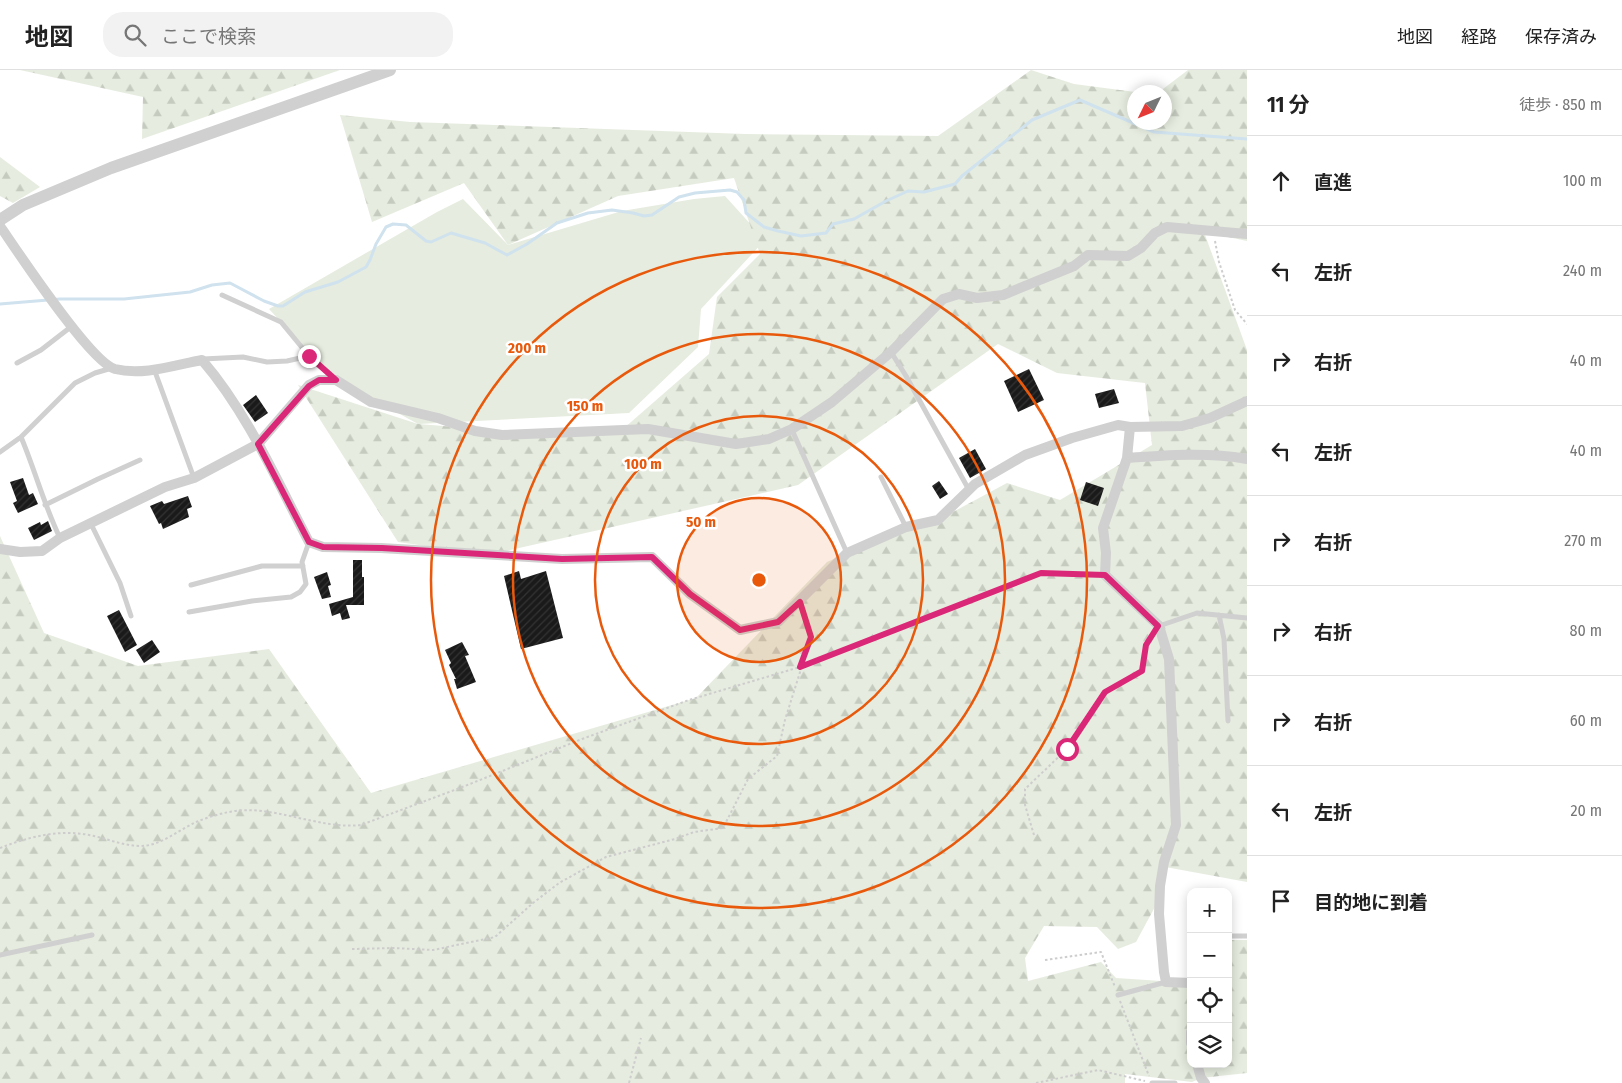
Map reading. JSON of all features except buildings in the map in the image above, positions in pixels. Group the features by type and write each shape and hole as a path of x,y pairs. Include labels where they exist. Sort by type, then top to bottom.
{"street":[{"path":"0,220 23,205 111,168 390,70"},
{"path":"0,226 72,326 98,357 112,368 133,372 202,360 218,378 258,444 309,542 323,547 382,548 562,559 652,557 690,594 740,630 778,622 847,553 906,527 938,520 975,484 1025,455 1118,425 1130,427 1182,426 1210,418 1247,401"},
{"path":"0,549 20,552 42,551 60,538 166,487 194,478 258,444 309,386 319,380 336,380 371,402 438,418 475,431 502,435 648,429 736,444 769,439 792,429 832,402 891,352 943,299 959,294 977,298 1003,295 1074,266 1088,255 1128,256 1141,248 1155,233 1167,227 1247,234"},
{"path":"1130,427 1127,458 1102,528 1106,553 1105,575 1158,626 1169,660 1176,826 1164,862 1160,886 1159,914 1166,982 1187,983"},
{"path":"1127,458 1164,455 1224,455 1247,460"},
{"path":"1198,1068 1202,1082"}],"lane":[{"path":"222,295 281,322 309,356 336,380"},
{"path":"17,363 41,350 72,326"},
{"path":"891,352 969,490"},
{"path":"202,360 243,357 267,362 287,361 309,356"},
{"path":"0,452 21,437 75,383 95,372 112,368"},
{"path":"154,368 194,478"},
{"path":"792,429 847,553"},
{"path":"21,437 60,538"},
{"path":"46,505 140,460"},
{"path":"881,477 906,527"},
{"path":"91,524 120,583 131,616"},
{"path":"190,612 252,600 291,597 300,592 306,584 302,562 309,542"},
{"path":"191,585 262,566 303,566"},
{"path":"1158,626 1197,613 1247,618"},
{"path":"1219,615 1224,639 1228,721"},
{"path":"0,955 92,935"},
{"path":"1232,936 1247,936"},
{"path":"1118,995 1166,982"},
{"path":"1152,1083 1175,1083"}],"path":[{"path":"1213,232 1219,262 1235,310 1247,324"},
{"path":"0,848 61,832 148,846 198,822 230,811 271,813 331,824 361,825 582,739 689,700 800,667 1041,573 1105,575"},
{"path":"352,949 394,948 433,950 495,936 559,882 606,856 675,839 694,832 723,828 748,779 777,756 800,667 811,637 800,602"},
{"path":"1034,835 1025,805 1025,789 1067,749 1105,692 1142,671 1146,645 1158,626"},
{"path":"629,1083 642,1038"},
{"path":"1036,1083 1098,1070 1152,1083"}],"green space":[{"path":"20,70 340,70 142,139 143,97"},
{"path":"1031,70 1074,84 1127,91 1127,130 1172,130 1172,85 1168,85 1188,70 1247,70 1247,241 1204,232 1247,350 1247,882 1160,866 1156,905 1136,942 1118,949 1097,927 1044,926 1025,958 1028,981 1101,962 1116,978 1187,983 1187,1068 1232,1068 1232,940 1247,940 1247,1073 1201,1078 1192,1082 1125,1074 1125,1083 0,1083 0,536 44,633 138,666 269,649 371,793 696,698 827,562 906,527 938,520 1007,483 1060,500 1152,445 1145,383 1057,373 998,344 798,485 488,555 398,542 298,385 418,424 546,434 623,429 709,354 717,297 760,254 734,178 618,196 508,245 464,183 372,222 340,115 410,122 745,134 938,136"},
{"path":"0,157 40,187 13,203 0,196"},
{"path":"725,196 765,240 701,309 698,347 629,413 418,424 331,376 269,309 437,212 463,199 508,245 622,211"}],"waterway":[{"path":"0,304 60,299 124,299 190,292 212,285 230,283 264,301 283,306 305,292 338,282 366,267 386,227 393,224 406,225 426,241 431,242 451,233 485,243 507,255 527,244 557,223 588,213 612,210 644,216 652,215 679,197 695,193 730,190 737,192 744,200 746,213 764,227 801,236 826,233 833,224 854,219 908,191 924,192 955,184 962,176 1032,120 1080,100 1154,132 1247,139"}],"route":[{"path":"309,356 336,380 319,380 309,386 258,444 309,542 323,547 382,548 562,559 652,557 690,594 740,630 778,622 800,602 811,637 800,667 1041,573 1105,575 1158,626 1146,645 1142,671 1105,692 1067,749"}]}
